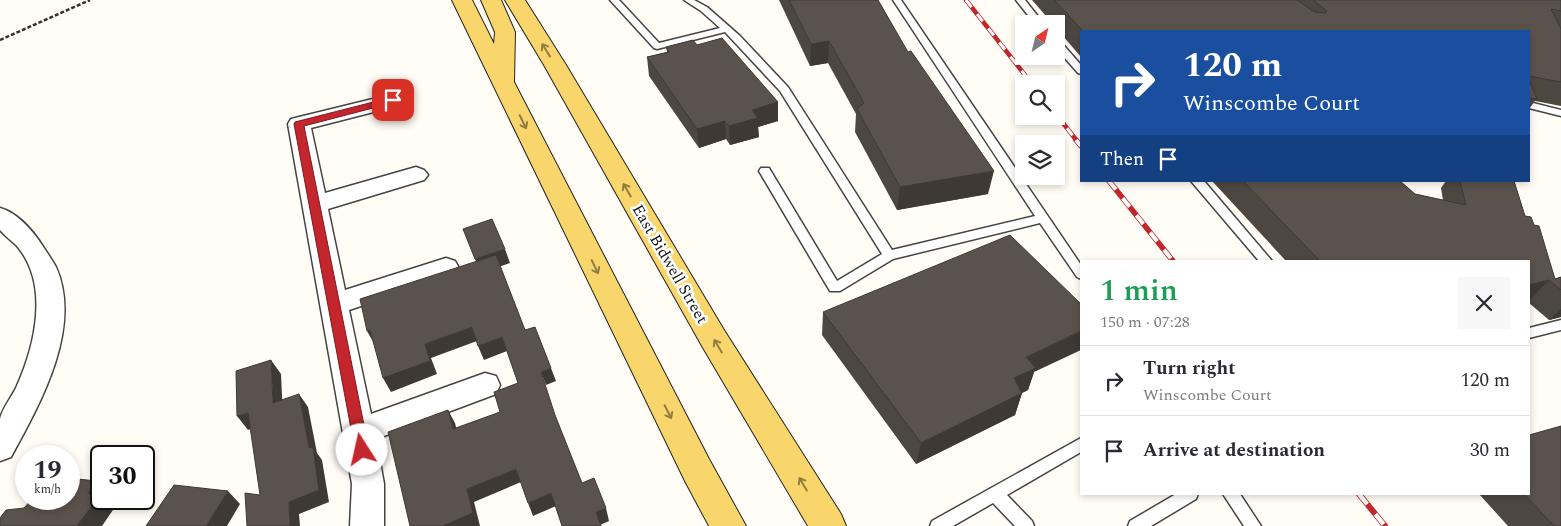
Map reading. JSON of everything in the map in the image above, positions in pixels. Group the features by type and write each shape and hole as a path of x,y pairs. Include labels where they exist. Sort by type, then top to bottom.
{"main road":[{"path":"462,0 697,470 728,526"},
{"path":"491,0 505,32 504,84"},
{"name":"East Bidwell Street","path":"514,0 555,65 713,338 828,526"}],"street":[{"path":"367,526 368,484 299,124 393,100"},
{"path":"314,204 416,175"},
{"path":"0,216 16,228 35,250 47,276 51,308 46,345 32,388 0,447"},
{"path":"334,304 446,268"},
{"path":"359,432 485,386"}],"lane":[{"path":"614,0 657,46 727,29"},
{"path":"688,0 704,9 727,29 784,89 889,255"},
{"path":"897,0 1080,273"},
{"path":"1020,0 1032,15"},
{"path":"1065,53 1080,71"},
{"path":"1530,105 1561,113"},
{"path":"765,171 835,288 889,255 1043,218"},
{"path":"1198,182 1265,260"},
{"path":"1530,332 1561,325"},
{"path":"938,526 1080,445"},
{"path":"995,494 1026,526"},
{"path":"1136,526 1188,495"},
{"path":"1232,495 1253,526"}],"path":[{"path":"0,40 90,0"}],"building":[{"path":"789,0 878,0 908,52 911,51 994,171 900,187 857,109 864,103 829,41 811,44"},
{"path":"1054,0 1297,0 1314,12 1325,13 1327,11 1313,0 1561,0 1561,11 1551,9 1561,29 1561,82 1530,76 1530,30 1082,30"},
{"path":"722,38 778,102 752,110 758,118 729,126 725,121 697,129 647,57 669,52 666,47 693,40 697,45"},
{"path":"1530,82 1537,99 1530,98"},
{"path":"1244,182 1401,182 1415,194 1466,205 1460,182 1514,182 1525,216 1531,217 1534,225 1539,226 1555,279 1561,277 1561,290 1549,280 1530,285 1530,260 1319,260"},
{"path":"492,219 505,249 475,259 463,229"},
{"path":"1010,235 1080,303 1080,331 1026,357 1036,368 1014,378 1022,393 921,443 823,312"},
{"path":"496,255 525,330 535,327 551,368 541,372 555,415 582,483 594,478 606,508 596,512 601,526 562,526 551,493 528,503 516,469 467,489 473,513 443,526 410,526 388,432 448,410 453,429 500,412 494,392 518,383 502,337 478,346 472,327 425,344 430,361 383,378 370,330 367,331 360,299"},
{"path":"271,360 273,403 299,394 309,448 313,447 319,490 289,502 290,526 247,526 245,493 260,495 248,413 237,416 236,371"},
{"path":"1561,426 1561,526 1554,526 1525,495 1530,495 1530,435"},
{"path":"80,479 90,480 90,490 88,493 90,493 90,509 77,526 0,526 0,518 6,510 80,510"},
{"path":"174,485 228,491 206,526 146,526"}],"railway":[{"path":"966,0 1025,75"},
{"path":"1065,125 1077,141"},
{"path":"1076,140 1080,145"},
{"path":"1110,182 1172,260"},
{"path":"1360,495 1385,526"}],"route":[{"path":"362,450 299,124 393,100"}]}
